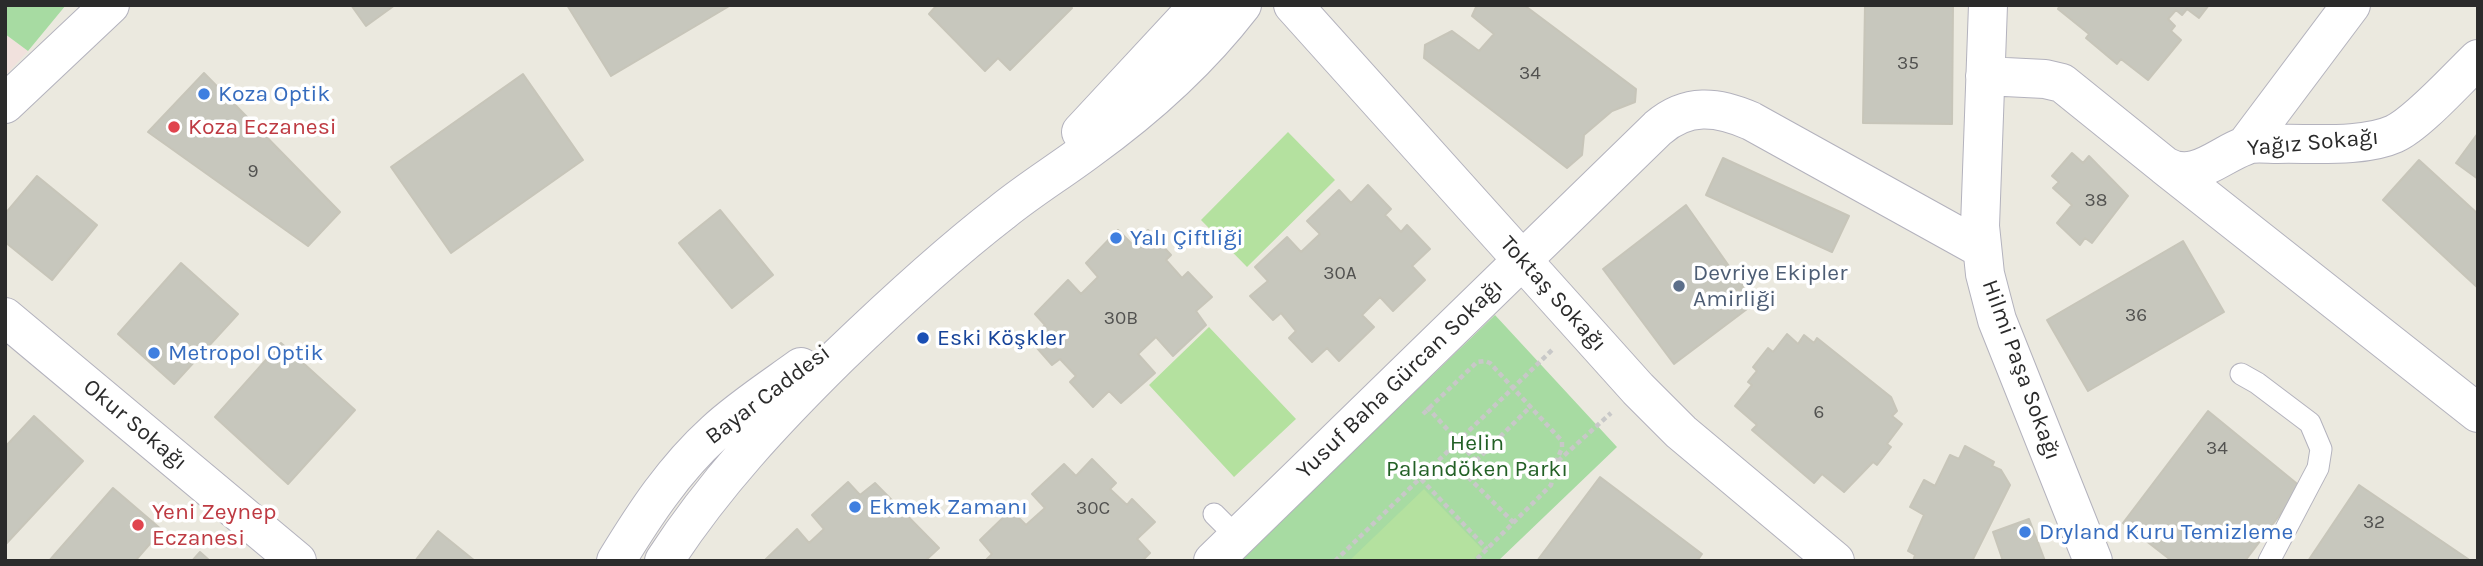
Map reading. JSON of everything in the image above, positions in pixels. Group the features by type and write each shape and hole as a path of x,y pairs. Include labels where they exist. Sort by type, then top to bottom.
{"street":[{"path":"5,104 110,5"},
{"name":"Bayar Caddesi","path":"1023,195 1199,5"},
{"name":"Bayar Caddesi","path":"664,561 700,509 742,456 885,312 1023,195 1183,84 1242,5"},
{"name":"Toktaş Sokağı","path":"1293,5 1638,389 1681,432 1835,561"},
{"name":"Hilmi Paşa Sokağı","path":"1988,5 1980,209 1986,284 1997,320 2093,561"},
{"path":"2246,145 2351,5"},
{"name":"Yağız Sokağı","path":"2165,166 2176,171 2194,170 2216,162 2246,145 2350,142 2390,136 2410,124 2478,59"},
{"path":"1985,76 2045,79 2062,83 2478,413"},
{"name":"Yusuf Baha Gürcan Sokağı","path":"1222,537 1401,377 1665,122 1688,111 1707,109 1751,121 1982,249"},
{"name":"Bayar Caddesi","path":"615,561 670,480 716,430 813,359 885,312"},
{"name":"Okur Sokağı","path":"5,317 297,561"}],"lane":[{"path":"2241,374 2310,423 2321,449 2318,468 2269,561"}],"path":[{"path":"1335,561 1579,324"},
{"path":"1419,418 1480,361 1490,363 1562,441 1551,485 1475,561"},
{"path":"1401,377 1476,461"},
{"path":"1555,464 1638,389"},
{"path":"1514,523 1468,477 1466,471 1531,406"},
{"path":"1421,479 1487,549"}],"shaded area":[{"path":"5,34 28,51 5,76"}],"green space":[{"path":"5,5 66,5 28,51 5,34"},
{"path":"1288,132 1335,180 1247,267 1201,220"},
{"name":"Helin Palandöken Parkı","path":"1495,315 1617,447 1498,561 1239,561"},
{"path":"1209,327 1296,419 1234,477 1149,385"},
{"path":"1424,489 1483,550 1472,561 1349,561"}],"building":[{"path":"351,5 395,5 366,26"},
{"path":"567,5 731,5 611,76"},
{"path":"937,5 1070,5 1072,8 1010,70 998,58 985,71 929,14"},
{"path":"1477,5 1524,5 1636,89 1635,102 1612,111 1584,135 1582,155 1567,168 1424,58 1425,45 1452,31 1479,51 1494,34 1472,16"},
{"path":"1865,5 1953,5 1952,124 1863,123"},
{"path":"2060,5 2209,5 2199,18 2187,9 2182,15 2176,10 2168,19 2175,26 2171,31 2181,40 2148,80 2121,59 2117,64 2086,38 2089,34 2058,9"},
{"path":"204,73 340,212 308,246 148,132"},
{"path":"523,74 583,160 451,253 391,167"},
{"path":"2478,133 2478,179 2456,163"},
{"path":"2072,153 2083,163 2089,156 2128,196 2092,243 2085,238 2080,245 2057,223 2072,205 2053,188 2059,182 2052,176"},
{"path":"1723,158 1849,216 1832,252 1706,195"},
{"path":"2419,160 2478,214 2478,288 2383,200"},
{"path":"37,176 97,225 52,280 5,242 5,214"},
{"path":"1368,185 1391,209 1385,215 1401,232 1407,225 1430,249 1412,266 1425,280 1393,311 1380,297 1362,315 1374,327 1339,361 1327,348 1312,362 1289,338 1296,331 1281,313 1273,320 1250,296 1268,281 1255,267 1287,237 1301,252 1320,234 1307,221 1339,190 1351,203"},
{"name":"Devriye Ekipler Amirliği","path":"1686,205 1755,303 1674,364 1603,269"},
{"path":"720,210 773,275 732,308 679,243"},
{"path":"1118,230 1133,245 1148,230 1171,255 1166,260 1182,278 1188,272 1212,297 1196,311 1206,325 1173,356 1156,337 1138,354 1155,373 1121,403 1109,391 1093,407 1070,382 1076,376 1060,359 1052,365 1030,340 1045,325 1035,314 1068,280 1081,294 1098,277 1086,263"},
{"path":"2183,241 2224,312 2088,391 2047,320"},
{"path":"181,263 238,314 174,384 118,334"},
{"path":"1787,334 1798,344 1804,335 1814,343 1817,338 1891,397 1897,411 1892,416 1902,424 1887,444 1891,447 1877,465 1873,462 1844,492 1822,474 1814,483 1752,430 1757,425 1735,406 1752,385 1748,382 1757,371 1753,367 1768,348 1773,352"},
{"path":"281,343 355,410 288,484 215,417"},
{"path":"2208,411 2301,487 2245,561 2172,561 2123,523"},
{"path":"34,416 83,461 5,545 5,447"},
{"path":"1965,446 1994,462 1992,466 2001,470 2010,485 1972,561 1913,561 1915,555 1908,551 1924,515 1910,507 1924,480 1935,486 1950,455 1959,459"},
{"path":"1092,459 1116,483 1110,489 1127,505 1132,499 1155,522 1137,539 1150,553 1142,561 985,561 992,554 980,540 1011,510 1026,525 1045,508 1032,494 1064,464 1076,476"},
{"path":"1600,477 1702,554 1697,561 1537,561"},
{"path":"848,482 860,495 875,483 939,548 925,561 764,561 797,529 809,543 824,529 812,515"},
{"path":"2359,485 2471,561 2308,561"},
{"path":"113,488 162,530 135,561 49,561"},
{"path":"2029,519 2045,561 2003,561 1993,532"},
{"path":"438,531 475,561 415,561"},
{"path":"200,552 210,561 192,561"}],"place":[{"name":"Koza Optik","path":"204,94"},
{"name":"Koza Eczanesi","path":"174,127"},
{"name":"Yalı Çiftliği","path":"1116,238"},
{"name":"Devriye Ekipler Amirliği","path":"1679,286"},
{"name":"Eski Köşkler","path":"923,338"},
{"name":"Metropol Optik","path":"154,353"},
{"name":"Ekmek Zamanı","path":"855,507"},
{"name":"Yeni Zeynep Eczanesi","path":"138,525"},
{"name":"Dryland Kuru Temizleme","path":"2025,532"}]}
